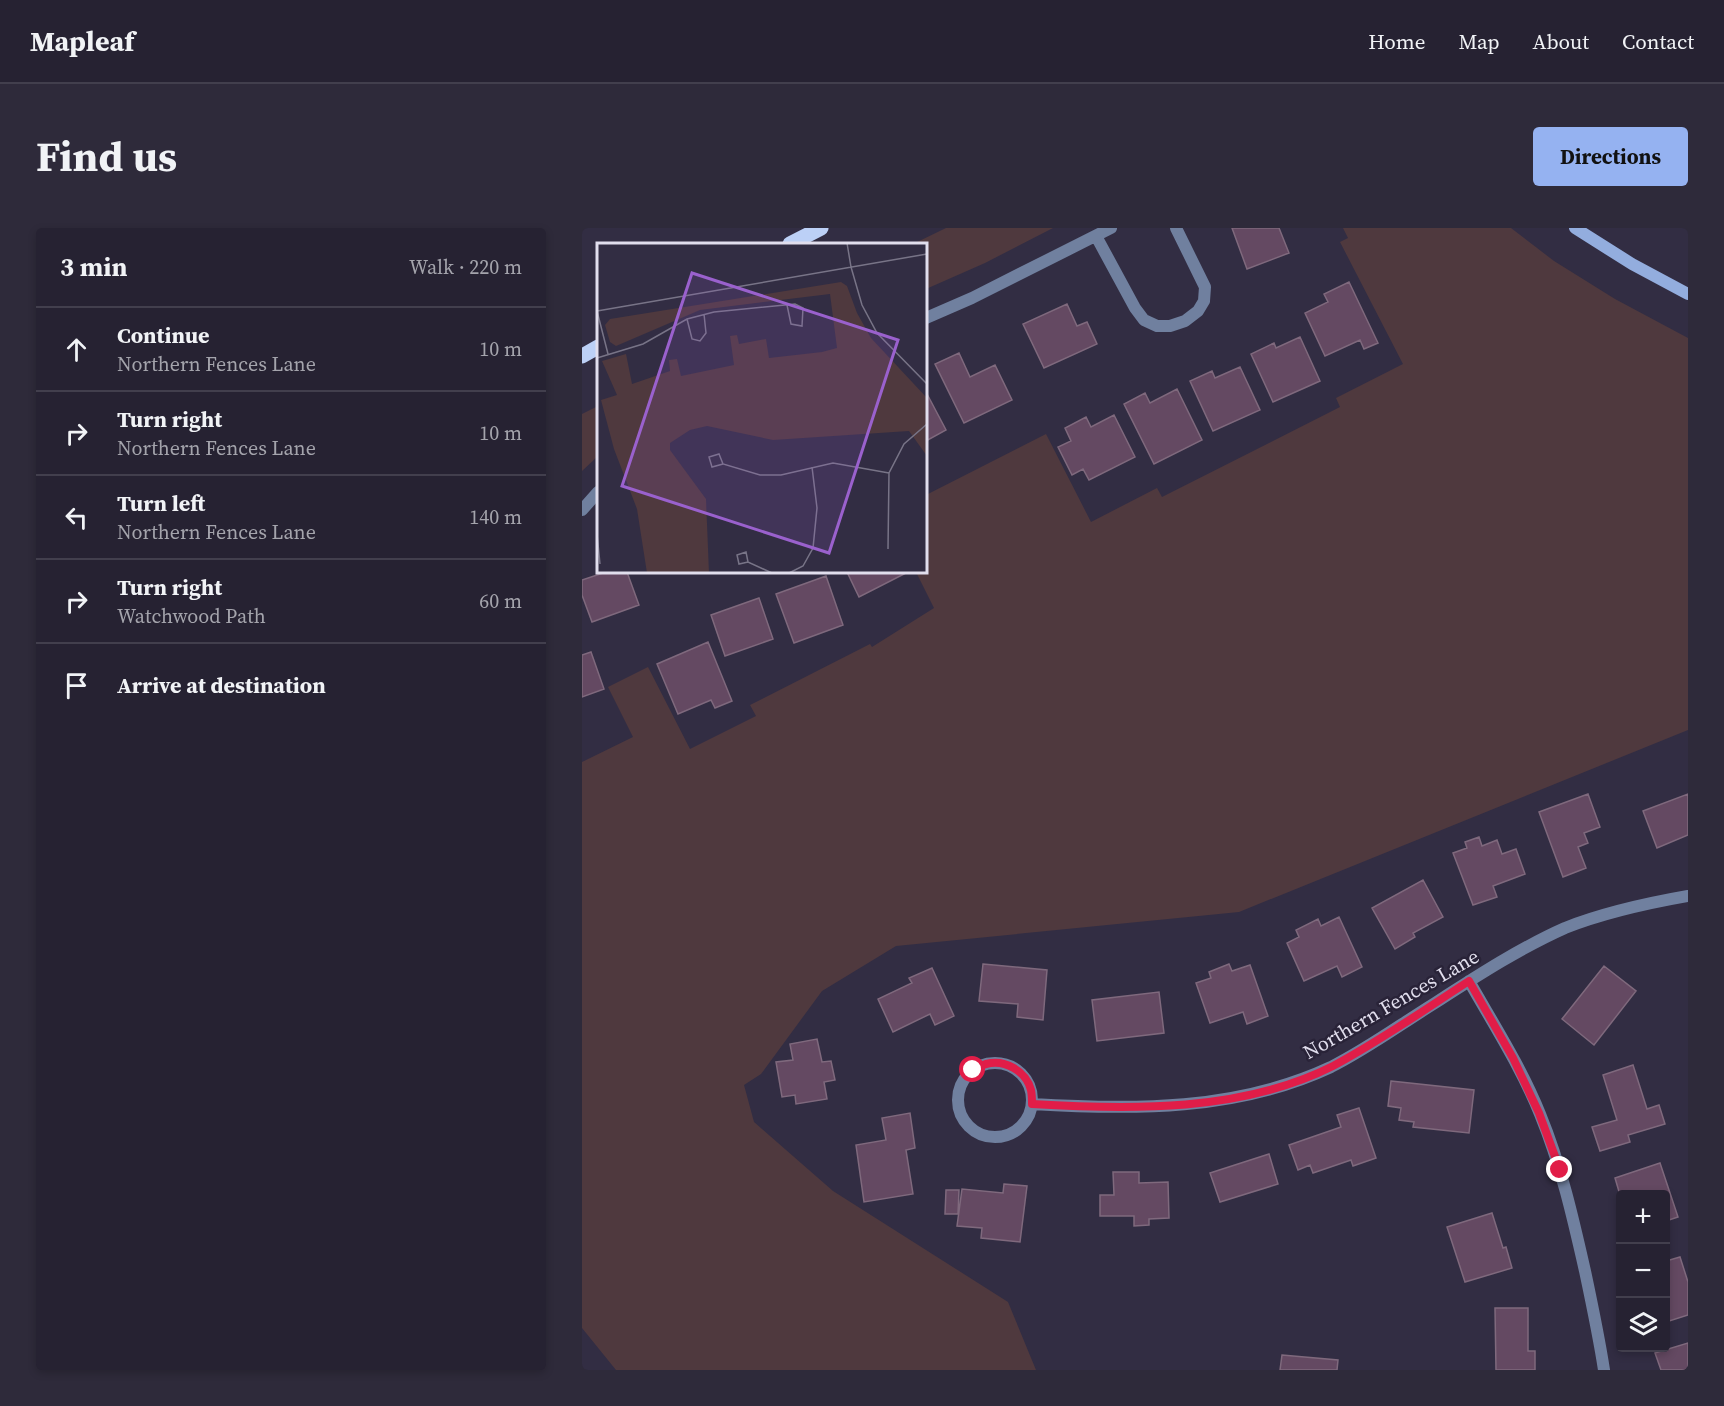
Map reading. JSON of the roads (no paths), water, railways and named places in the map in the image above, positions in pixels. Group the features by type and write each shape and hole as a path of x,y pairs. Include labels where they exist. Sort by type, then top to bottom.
{"main road":[{"path":"792,243 821,228"},
{"path":"1575,228 1632,264 1688,294"},
{"path":"582,356 597,348"}],"street":[{"path":"927,318 972,298 1111,228"},
{"path":"1096,236 1135,308 1144,320 1157,326 1170,326 1185,321 1198,311 1204,301 1205,286 1176,228"},
{"path":"582,510 597,493"},
{"name":"Northern Fences Lane","path":"1032,1104 1098,1108 1147,1107 1193,1104 1267,1090 1332,1066 1469,981 1566,928 1653,902 1688,896"},
{"path":"1469,981 1513,1058 1539,1113 1560,1170 1596,1321 1604,1370"},
{"path":"1001,1063 1015,1068 1024,1077 1031,1089 1032,1104 1026,1121 1014,1133 1002,1137 988,1137 976,1133 967,1125 959,1112 958,1095 963,1081 973,1070 986,1064 1001,1063"}]}
